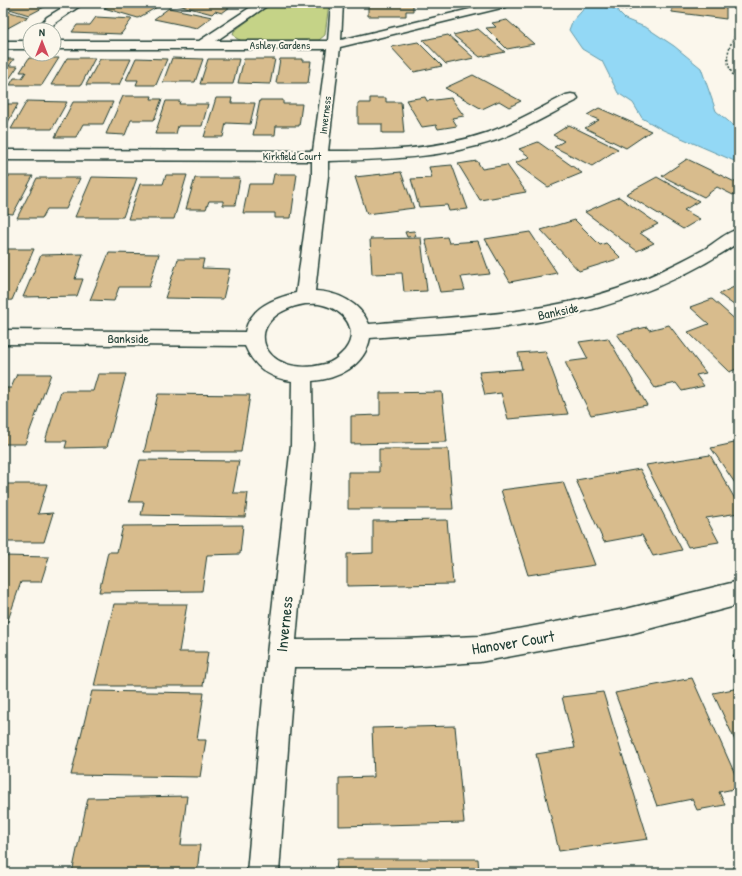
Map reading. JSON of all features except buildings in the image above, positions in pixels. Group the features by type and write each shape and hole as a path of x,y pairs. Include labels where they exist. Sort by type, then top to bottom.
{"street":[{"path":"49,22 78,3"},
{"path":"200,46 266,3"},
{"name":"Inverness","path":"305,298 320,176 320,156 338,3"},
{"name":"Ashley Gardens","path":"62,45 334,45 501,4"},
{"path":"3,45 22,44"},
{"name":"Kirkfield Court","path":"3,156 320,156 408,151 481,140 508,130 571,98"},
{"name":"Bankside","path":"362,332 499,321 536,316 605,300 665,278 715,252 739,234"},
{"path":"305,298 326,299 344,306 357,317 362,332 358,348 346,362 326,372 302,375 283,372 267,364 257,352 253,339 257,324 268,311 285,302 305,298"},
{"name":"Bankside","path":"3,337 253,339"},
{"name":"Inverness","path":"263,873 302,445 302,375"},
{"name":"Hanover Court","path":"282,654 480,649 626,622 739,593"}],"path":[{"path":"581,4 632,10"},
{"path":"739,29 730,43 727,54 732,75 739,83"}],"green space":[{"path":"272,3 329,3 325,35 319,40 242,41 236,38 233,34 234,31"}],"water":[{"path":"589,3 620,3 618,12 625,19 647,28 674,46 701,68 716,111 734,126 739,128 739,163 663,130 642,118 633,103 618,93 602,61 582,49 569,30 572,22"}]}
